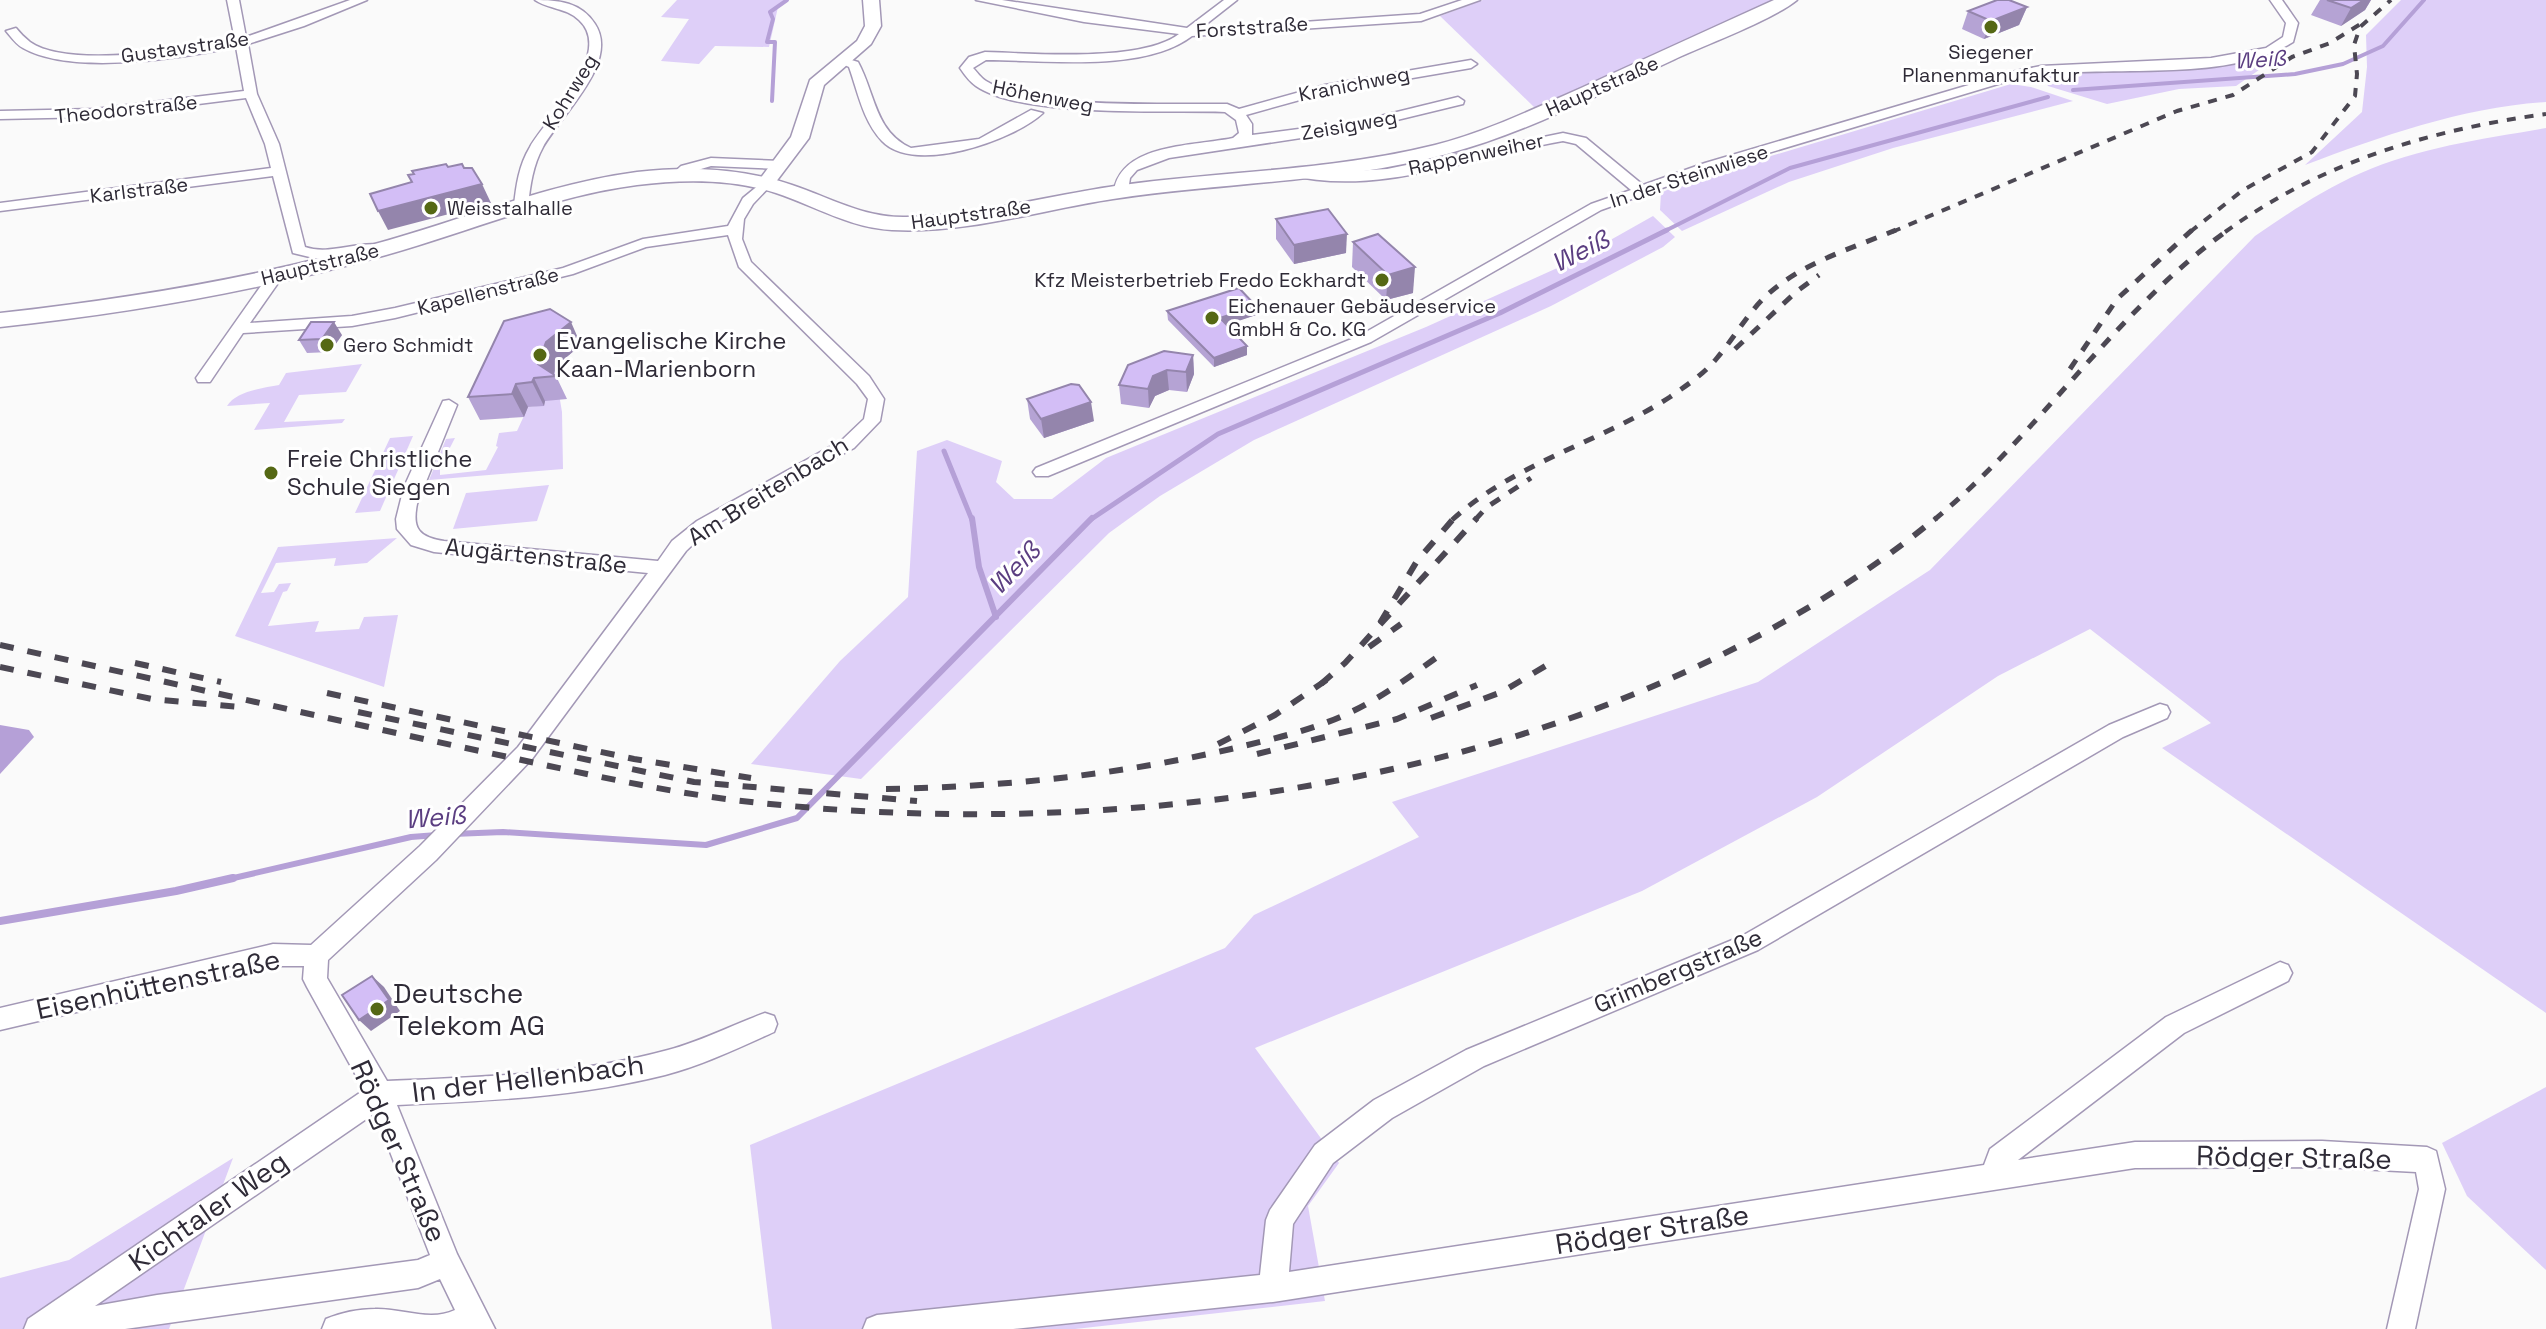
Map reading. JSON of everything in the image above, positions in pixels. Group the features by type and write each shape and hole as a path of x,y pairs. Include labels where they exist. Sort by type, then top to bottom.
{"main road":[{"name":"Hauptstraße","path":"0,320 166,299 275,276 382,249 590,187 677,176 766,183 853,216 894,224 951,221 1121,191 1381,162 1482,137 1538,115 1788,0"}],"street":[{"path":"233,0 251,94 272,144 294,243 303,254 372,246 382,249"},
{"name":"Gustavstraße","path":"12,31 16,40 41,51 86,58 131,56 240,42 361,0"},
{"name":"Kohrweg","path":"521,206 527,169 536,148 586,75 599,43 593,26 582,16 548,0"},
{"path":"733,230 740,210 781,165 800,138 816,83 863,44 873,26 871,0"},
{"name":"Forststraße","path":"982,0 1188,32 1421,17 1474,0"},
{"name":"Höhenweg","path":"1231,0 1175,43 1149,52 1089,57 985,56 968,64 966,72 987,86 1039,100 1125,109 1212,107 1239,113"},
{"name":"In der Steinwiese","path":"1042,472 1365,339 1596,207 1640,190 1710,166 2016,75 2041,70 2217,62 2265,54 2279,47 2292,33 2292,22 2276,0"},
{"path":"842,61 854,65 865,104 882,131 899,149 909,152 982,143 1036,113"},
{"name":"Kranichweg","path":"1239,113 1274,100 1345,83 1471,64"},
{"name":"Theodorstraße","path":"0,115 88,115 251,94"},
{"name":"Zeisigweg","path":"1238,141 1360,125 1458,101"},
{"path":"1121,191 1122,176 1138,163 1238,141 1246,134 1246,122 1239,113"},
{"name":"Rappenweiher","path":"1294,172 1308,178 1354,176 1438,164 1563,137 1581,141 1640,190"},
{"path":"677,176 684,169 710,162 781,165"},
{"name":"Karlstraße","path":"0,207 278,171"},
{"name":"Kapellenstraße","path":"238,329 352,321 395,313 568,271 643,243 733,230"},
{"name":"Am Breitenbach","path":"316,956 428,853 525,753 679,546 703,525 848,444 872,421 876,399 863,380 744,264 736,249 733,230"},
{"path":"204,378 275,276"},
{"name":"Augärtenstraße","path":"449,405 407,506 405,526 409,534 430,545 444,547 661,568"},
{"name":"Grimbergstraße","path":"1273,1288 1280,1220 1324,1154 1383,1109 1475,1058 1750,943 2116,731 2160,712"},
{"name":"Eisenhüttenstraße","path":"0,1019 273,955 316,956"},
{"name":"Rödger Straße","path":"316,956 315,979 380,1094 447,1262 476,1323"},
{"path":"1995,1175 1999,1158 2175,1025 2280,973"},
{"name":"In der Hellenbach","path":"380,1094 518,1085 627,1071 702,1052 765,1024"},
{"name":"Kichtaler Weg","path":"38,1329 380,1094"},
{"name":"Rödger Straße","path":"877,1329 1273,1288 2135,1155 2322,1154 2427,1160 2432,1189 2401,1329"},
{"name":"Kichtaler Weg","path":"49,1329 157,1309 418,1274 447,1262"},
{"path":"336,1329 375,1323 435,1329"},
{"path":"446,1329 476,1323"}],"shaded area":[{"path":"677,0 789,0 778,7 769,47 715,46 699,64 661,61 689,19 661,17"},
{"path":"1483,0 1779,0 1535,108 1440,16"},
{"path":"2401,0 2546,0 2546,102 2454,116 2305,165 2362,112 2367,67 2366,35"},
{"path":"2269,63 2236,86 2179,89 2107,104 2048,86 2042,75 2088,70"},
{"path":"2011,84 2073,101 1893,148 1789,182 1682,231 1660,210 1661,193 1681,183"},
{"path":"2546,128 2546,1013 2162,748 2211,723 2090,629 1998,676 1817,797 1642,891 1255,1048 1339,1163 1308,1206 1325,1301 1075,1329 772,1329 750,1145 1225,948 1254,915 1419,837 1392,802 1758,682 1930,570 2255,236 2319,194 2383,164 2452,145"},
{"path":"1653,216 1675,237 1663,247 1551,306 1254,440 1160,496 1109,533 861,779 751,764 840,661 908,597 917,451 947,440 1002,461 996,482 1014,499 1052,499 1106,458 1426,327 1575,260"},
{"path":"362,364 346,392 299,395 284,422 345,419 342,423 254,430 270,403 227,406 243,394 279,385 286,373"},
{"path":"555,370 562,412 563,469 429,480 446,439 455,438 440,467 440,475 486,470 498,447 499,433 517,431 528,407 544,405 545,401 512,373"},
{"path":"413,436 380,511 355,513 390,438"},
{"path":"549,485 537,521 453,529 466,493"},
{"path":"397,538 367,563 334,566 336,558 276,563 261,593 274,592 279,584 291,583 283,592 268,626 319,621 315,632 359,629 364,617 398,615 384,687 235,636 278,547"},
{"path":"0,725 29,730 34,737 0,774"},
{"path":"2546,1087 2546,1270 2467,1196 2442,1143"},
{"path":"233,1158 169,1329 0,1329 0,1278 69,1260"}],"building":[{"path":"1997,0 2009,0 2027,7 1991,21 1968,11"},
{"path":"2327,0 2364,0 2351,8"},
{"path":"446,164 448,167 462,164 464,168 472,168 482,184 378,211 370,194 412,182 408,175 414,174 412,171"},
{"path":"1328,209 1347,234 1294,245 1276,219"},
{"path":"1378,234 1415,267 1388,275 1353,242"},
{"path":"1239,288 1256,306 1220,318 1247,346 1214,358 1167,311"},
{"path":"550,309 571,322 546,342 538,364 556,376 516,384 512,394 468,397 504,321"},
{"path":"311,322 334,322 322,339 299,340"},
{"path":"1164,351 1193,355 1186,372 1167,370 1153,376 1148,389 1119,385 1128,365"},
{"path":"1071,384 1079,385 1091,402 1041,419 1027,399"},
{"path":"372,976 389,1000 359,1020 342,995"}],"waterway":[{"path":"772,101 775,42 767,42 773,19 770,12 787,0"},
{"name":"Weiß","path":"2073,90 2295,74 2343,64 2383,46 2424,0"},
{"name":"Weiß","path":"1665,231 1790,168 2048,97"},
{"name":"Weiß","path":"1090,520 1218,434 1500,313 1665,231"},
{"path":"944,451 972,520"},
{"path":"972,518 979,567 996,616"},
{"name":"Weiß","path":"996,616 1090,520"},
{"name":"Weiß","path":"453,834 503,832 706,845 797,818 996,616"},
{"name":"Weiß","path":"225,880 411,837 437,835"},
{"name":"Weiß","path":"0,921 176,891 233,878"}],"railway":[{"path":"2190,232 2243,190 2312,152 2355,96 2357,74 2354,45 2360,27 2391,0"},
{"path":"1892,232 2177,111 2233,95 2292,57 2330,43 2367,20"},
{"path":"2225,232 2300,186 2378,153 2460,129 2546,114"},
{"path":"1453,519 1503,483 1643,413 1683,388 1712,364 1766,296 1795,274 1828,257 1896,230"},
{"path":"2070,369 2117,299 2192,230"},
{"path":"1934,520 2009,449 2150,297 2228,230"},
{"path":"1735,349 1796,292 1819,275"},
{"path":"1475,520 1487,507 1531,478"},
{"path":"1322,683 1345,663 1477,518"},
{"path":"0,645 572,771 701,795 887,812 1046,813 1206,801 1365,775 1521,735 1670,679 1809,607 1936,518"},
{"path":"1380,623 1417,561 1453,519"},
{"path":"1369,647 1401,624"},
{"path":"886,789 973,786 1060,778 1145,766 1262,742 1339,718 1387,692 1440,655"},
{"path":"135,663 221,682"},
{"path":"1431,718 1502,692 1547,665"},
{"path":"0,667 152,699 240,707"},
{"path":"1322,683 1328,679"},
{"path":"1218,744 1275,715 1322,683"},
{"path":"1257,754 1397,719 1477,685"},
{"path":"327,693 634,759 751,778"},
{"path":"358,712 694,782 917,801"}],"place":[{"name":"Siegener Planenmanufaktur","path":"1991,27"},
{"name":"Weisstalhalle","path":"431,208"},
{"name":"Kfz Meisterbetrieb Fredo Eckhardt","path":"1382,280"},
{"name":"Eichenauer Gebäudeservice GmbH & Co. KG","path":"1212,318"},
{"name":"Gero Schmidt","path":"327,345"},
{"name":"Evangelische Kirche Kaan-Marienborn","path":"540,355"},
{"name":"Freie Christliche Schule Siegen","path":"271,473"},
{"name":"Deutsche Telekom AG","path":"377,1009"}]}
